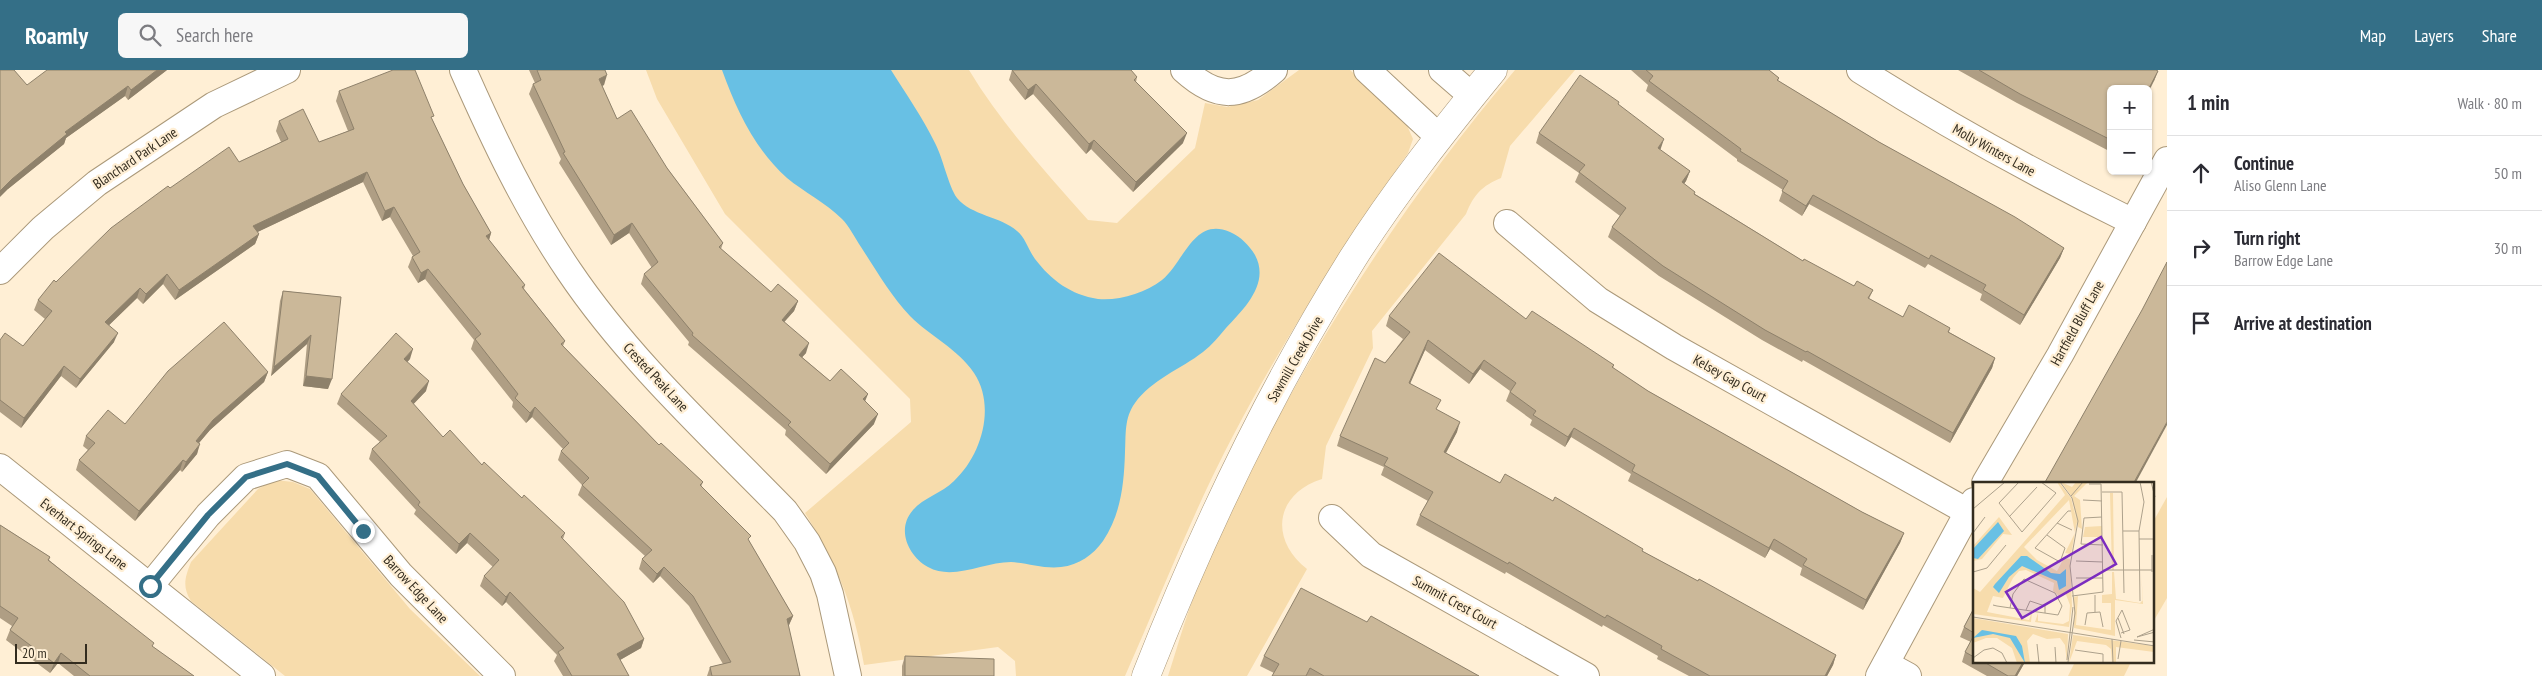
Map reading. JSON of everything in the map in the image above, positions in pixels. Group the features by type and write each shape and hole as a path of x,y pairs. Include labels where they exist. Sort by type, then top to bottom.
{"street":[{"name":"Blanchard Park Lane","path":"0,271 43,228 97,183 214,105 287,70"},
{"name":"Crested Peak Lane","path":"463,70 526,202 569,272 619,338 785,511 807,542 830,594 848,676"},
{"path":"1184,70 1209,88 1224,93 1243,92 1260,83 1274,70"},
{"path":"1367,70 1439,137"},
{"path":"1442,70 1472,96"},
{"name":"Sawmill Creek Drive","path":"1146,676 1217,507 1279,384 1354,257 1439,137 1493,70"},
{"name":"Molly Winters Lane","path":"1860,70 1927,112 2039,176 2133,222"},
{"name":"Hartfield Bluff Lane","path":"1986,482 2060,355 2167,160"},
{"name":"Kelsey Gap Court","path":"1507,223 1607,305 1674,347 1971,506"},
{"name":"Barrow Edge Lane","path":"150,586 208,515 246,477 287,464 318,476 401,574 502,676"},
{"name":"Everhart Springs Lane","path":"0,467 262,676"},
{"path":"1891,672 1971,506"},
{"name":"Summit Crest Court","path":"1332,518 1371,555 1586,676"}],"shaded area":[{"path":"646,70 969,70 1010,129 1088,220 1117,223 1195,148 1205,103 1227,107 1258,100 1299,70 1350,70 1405,121 1413,139 1408,153 1317,290 1235,432 1205,492 1125,676 1016,676 1015,661 998,647 864,665 855,623 843,586 826,550 805,513 911,422 910,399 725,214 657,99"},
{"path":"1515,70 1575,70 1510,146 1501,178 1479,192 1466,214 1372,331 1373,348 1326,446 1322,479 1306,486 1294,495 1287,506 1283,518 1283,531 1287,544 1295,557 1307,569 1247,676 1168,676 1193,598 1211,552 1249,474 1305,370 1359,281 1418,194 1481,111"},
{"path":"275,480 293,482 310,489 410,609 480,676 285,676 191,601 186,591 185,582 191,562 258,489"},
{"path":"2167,497 2167,598 2154,620 2154,520"},
{"path":"2074,664 2130,664 2124,676 2068,676"}],"water":[{"path":"722,70 891,70 920,115 938,149 957,198 970,209 1003,222 1017,231 1035,259 1048,274 1062,285 1079,294 1098,299 1114,299 1148,289 1170,272 1198,235 1207,230 1218,229 1230,232 1250,248 1259,265 1259,275 1253,295 1241,312 1206,349 1149,388 1131,409 1126,427 1124,476 1118,509 1103,541 1090,555 1080,562 1061,567 1011,562 958,572 938,571 928,567 915,556 910,549 905,533 908,517 917,506 954,481 972,458 983,430 985,415 981,386 967,364 910,316 896,300 842,219 787,178 765,154 740,114"}],"building":[{"path":"0,70 14,70 27,85 47,70 157,70 131,90 128,86 65,132 67,134 0,191"},
{"path":"393,70 415,70 434,116 431,117 463,184 491,233 486,236 525,285 522,287 565,341 561,344 659,445 661,443 703,482 700,485 751,536 748,539 793,616 787,619 800,676 712,676 710,667 731,662 693,596 664,567 657,574 642,559 652,550 582,485 589,478 561,451 569,443 535,407 530,413 515,398 518,394 475,339 481,334 428,269 421,273 412,257 420,252 394,207 385,211 367,172 253,226 259,234 179,290 167,274 146,294 140,288 105,322 118,333 80,379 64,366 24,418 0,400 0,340 5,333 23,346 52,311 38,300 54,280 56,282 111,228 168,186 170,188 229,147 239,162 288,139 279,121 303,109 319,142 354,129 339,91"},
{"path":"537,70 605,70 607,75 599,79 617,119 631,110 667,168 723,243 719,247 771,292 778,284 798,301 782,320 809,343 799,355 830,381 841,369 868,394 863,399 878,414 830,464 788,425 791,422 692,335 693,333 644,274 658,262 632,223 614,235 563,153 565,152 533,84 541,80"},
{"path":"1012,70 1131,70 1137,77 1134,80 1187,133 1136,182 1094,140 1089,144 1036,84 1028,90"},
{"path":"1646,70 1769,70 1779,78 1777,80 1879,142 2015,217 2064,248 2024,315 1983,290 1986,285 1931,255 1929,259 1813,195 1806,206 1782,191 1788,181 1740,151 1741,149 1649,81 1653,76"},
{"path":"1979,70 2158,71 2151,85 2107,85 2107,138 2020,94"},
{"path":"1580,75 1619,102 1618,104 1664,139 1658,148 1690,171 1682,182 1695,192 1694,194 1803,261 1804,259 1854,286 1857,281 1873,290 1868,298 1903,317 1909,305 1950,328 1948,332 1995,358 1953,433 1807,351 1765,330 1663,266 1612,227 1626,208 1579,172 1585,165 1539,133"},
{"path":"1439,253 1526,319 1532,311 1614,365 1612,367 1648,391 1862,512 1904,533 1866,600 1803,565 1807,559 1774,539 1769,548 1632,471 1635,465 1574,428 1568,437 1533,415 1536,411 1510,392 1516,383 1484,360 1473,374 1428,340 1409,383 1441,400 1436,409 1460,422 1444,452 1500,483 1505,474 1553,501 1555,497 1643,549 1642,551 1698,581 1699,579 1836,655 1825,676 1710,676 1661,649 1662,646 1607,615 1605,618 1509,562 1508,564 1420,515 1433,492 1384,465 1388,458 1340,436 1375,358 1385,363 1410,332 1389,316"},
{"path":"2167,262 2167,422 2134,482 2045,482"},
{"path":"283,291 341,297 332,379 306,376 311,335 274,367"},
{"path":"224,322 268,372 213,420 196,441 200,444 186,462 183,460 139,511 79,460 95,443 86,436 108,410 125,424 168,371"},
{"path":"396,333 413,349 404,359 429,381 411,401 443,437 450,430 482,465 484,462 522,498 524,495 565,533 561,537 624,602 644,639 617,654 629,676 572,676 558,652 564,648 510,592 506,597 484,576 499,560 470,533 459,544 418,505 420,502 372,449 387,436 341,394"},
{"path":"0,525 50,557 48,560 154,643 152,646 194,676 90,676 61,653 54,663 10,630 18,618 0,606"},
{"path":"1301,588 1367,622 1371,616 1479,676 1324,676 1310,668 1306,676 1272,676 1279,664 1264,656"},
{"path":"1973,610 1973,632 1964,627"},
{"path":"1973,637 1973,656 1965,652"},
{"path":"905,656 994,659 994,676 905,676"},
{"path":"1987,664 2022,664 2015,676 2008,676"}],"route":[{"path":"150,586 208,515 246,477 287,464 318,476 363,531"}]}
